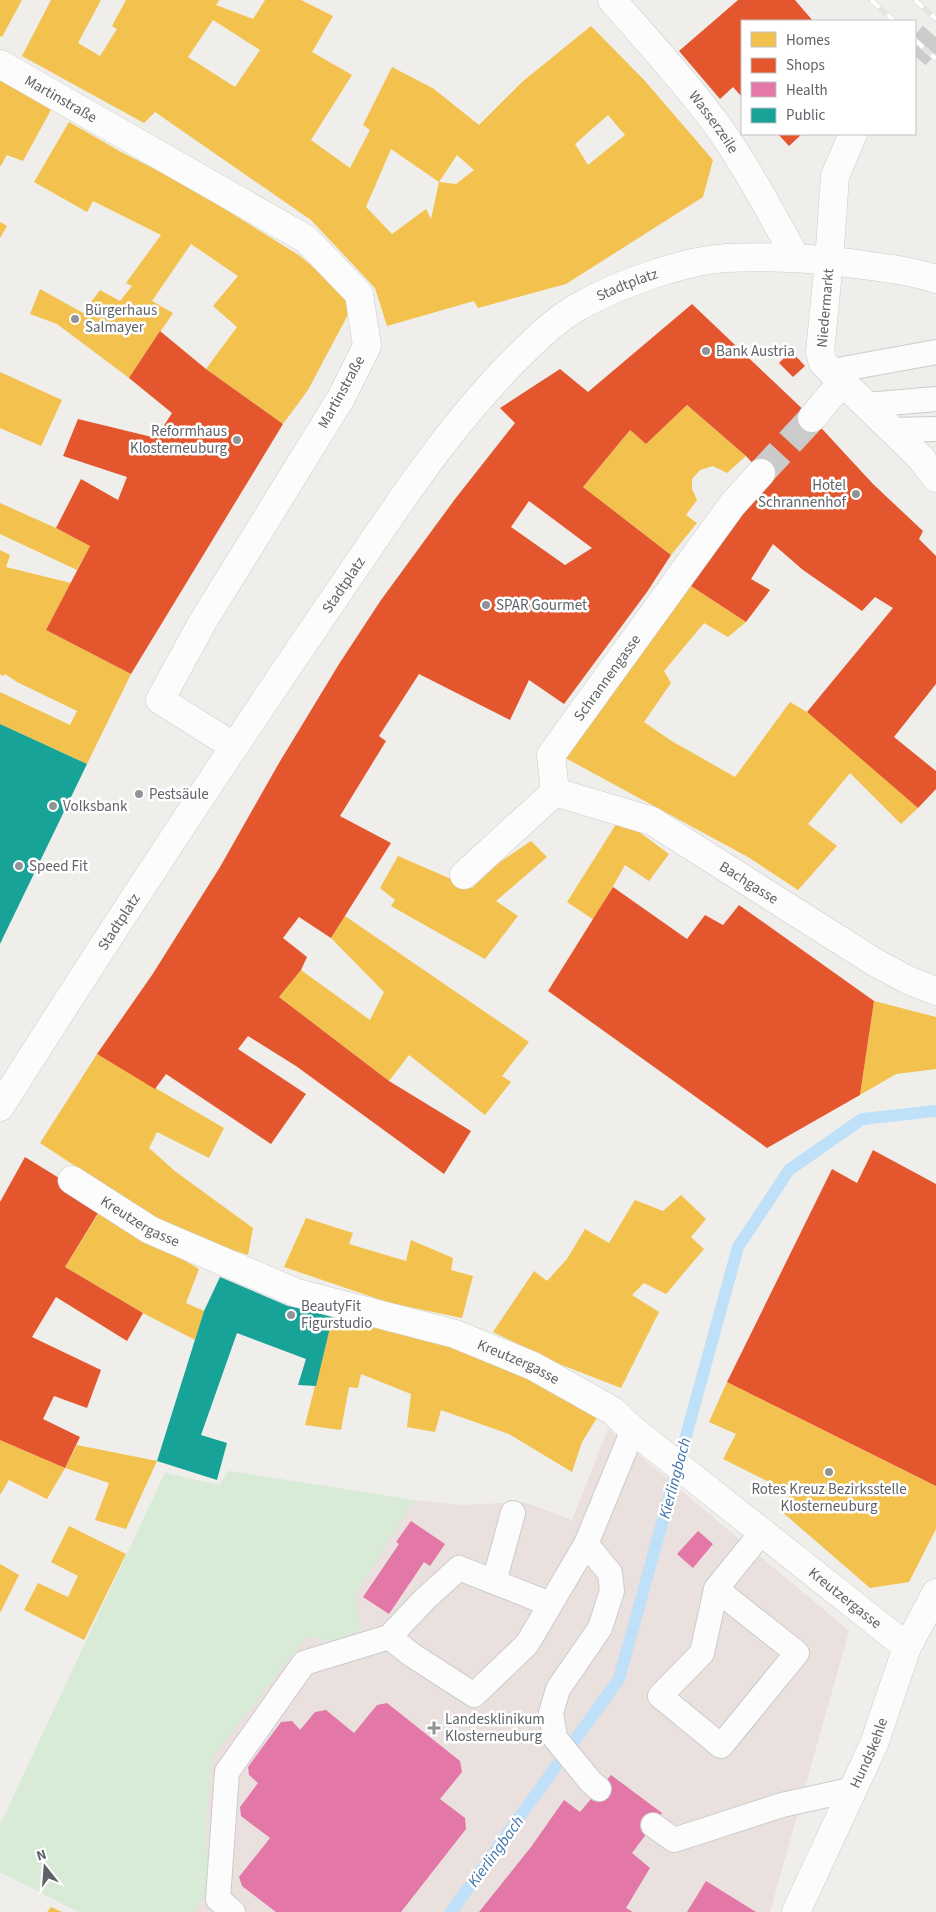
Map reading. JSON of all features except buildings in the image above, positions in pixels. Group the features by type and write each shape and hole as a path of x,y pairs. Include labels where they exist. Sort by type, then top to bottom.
{"street":[{"name":"Wasserzeile","path":"612,0 717,125 754,184 796,258"},
{"name":"Martinstraße","path":"0,64 306,239 359,294 367,346 341,398 202,623 160,700 233,746"},
{"path":"829,261 835,176 853,135"},
{"name":"Stadtplatz","path":"0,1107 233,746 368,549 440,448 496,378 546,329 576,308 614,289 652,275 700,262 724,258 796,258 829,261"},
{"name":"Niedermarkt","path":"936,279 883,267 829,261 820,352 823,363 892,430 928,457 936,478"},
{"path":"812,418 837,376"},
{"name":"Schrannengasse","path":"555,792 551,755 732,505 761,473"},
{"path":"464,875 555,792"},
{"name":"Bachgasse","path":"555,792 652,821 876,963 910,981 936,991"},
{"name":"Kreutzergasse","path":"72,1180 150,1230 297,1293 456,1334 533,1366 613,1411 633,1430 908,1647"},
{"name":"Hundskehle","path":"796,1912 874,1744 908,1647 936,1593"}],"lane":[{"path":"837,376 936,352"},
{"path":"867,405 936,399"},
{"path":"892,430 936,429"},
{"path":"390,1637 412,1655 474,1695 527,1644 586,1544 633,1430"},
{"path":"494,1582 513,1513"},
{"path":"716,1589 797,1653 721,1746 660,1696 702,1653 716,1589 762,1532"},
{"path":"586,1544 610,1573 612,1591 600,1628 558,1689 551,1714 555,1738 595,1786"},
{"path":"233,1912 218,1899 227,1772 304,1663 390,1637 425,1599 459,1568 550,1604"},
{"path":"653,1825 674,1840 782,1805 854,1789"}],"shaded area":[{"name":"Landesklinikum Klosterneuburg","path":"608,1429 849,1631 770,1912 79,1912 0,1872 0,1825 165,1473 219,1485 229,1471 414,1500 462,1505 524,1502 572,1520"}],"green space":[{"path":"229,1471 414,1500 355,1594 362,1637 338,1643 307,1636 212,1757 205,1832 210,1889 193,1912 79,1912 0,1872 0,1825 165,1473 219,1485"}],"waterway":[{"name":"Kierlingbach","path":"451,1912 619,1679 738,1247 789,1170 862,1119 936,1111"}],"tunnel":[{"path":"916,55 936,32"},
{"path":"761,473 812,418"}],"railway":[{"path":"871,0 893,20"},
{"path":"915,0 936,19"},
{"path":"916,41 936,59"}],"place":[{"name":"Bürgerhaus Salmayer","path":"75,319"},
{"name":"Bank Austria","path":"706,351"},
{"name":"Reformhaus Klosterneuburg","path":"237,440"},
{"name":"Hotel Schrannenhof","path":"856,494"},
{"name":"SPAR Gourmet","path":"486,605"},
{"name":"Pestsäule","path":"139,794"},
{"name":"Volksbank","path":"53,806"},
{"name":"Speed Fit","path":"19,866"},
{"name":"BeautyFit Figurstudio","path":"291,1315"},
{"name":"Rotes Kreuz Bezirksstelle Klosterneuburg","path":"829,1472"},
{"name":"Landesklinikum Klosterneuburg","path":"434,1728"}]}
